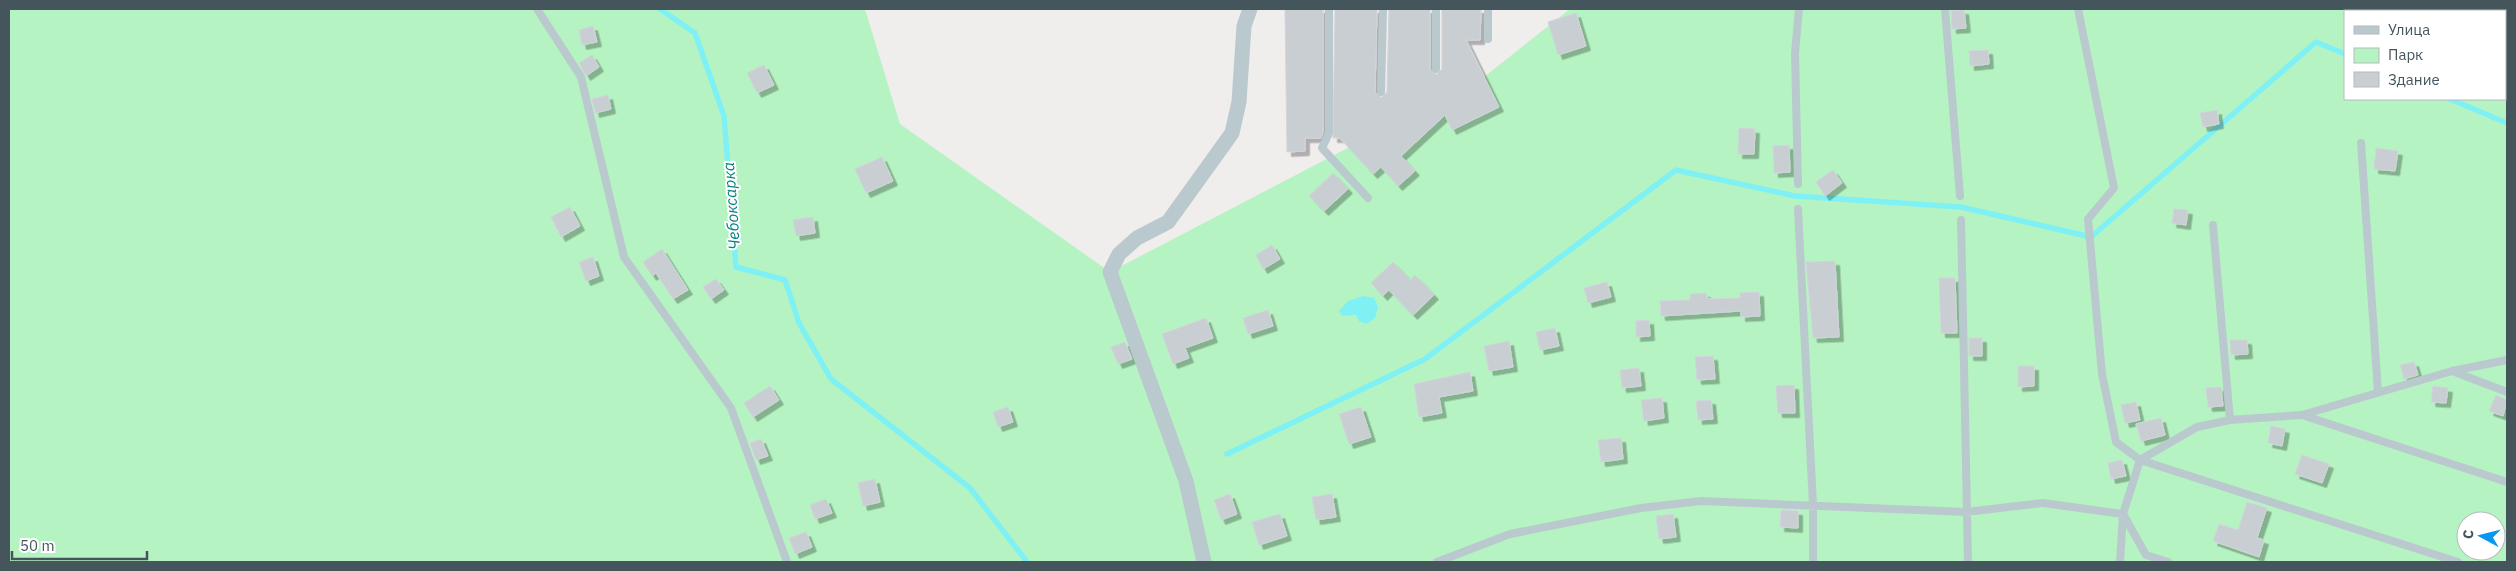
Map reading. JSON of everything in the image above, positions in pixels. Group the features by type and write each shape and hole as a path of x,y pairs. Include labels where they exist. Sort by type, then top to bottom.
{"street":[{"path":"1204,562 1186,481 1110,272 1119,254 1137,238 1168,222 1232,133 1239,102 1244,26 1250,9"}],"lane":[{"path":"537,9 581,78 624,257 731,408 787,562"},
{"path":"1329,9 1329,133 1322,148 1368,198"},
{"path":"1381,92 1383,9"},
{"path":"1436,9 1436,69"},
{"path":"1488,9 1488,39"},
{"path":"1798,184 1795,53 1799,9"},
{"path":"1945,9 1960,196"},
{"path":"2078,9 2114,188 2088,218 2102,374 2116,442 2140,460 2458,562"},
{"path":"2361,143 2378,392"},
{"path":"1798,209 1813,505 1813,562"},
{"path":"1961,220 1968,562"},
{"path":"2212,225 2230,420"},
{"path":"2120,562 2123,514 2140,460 2197,427 2230,420 2302,415 2452,370 2507,360"},
{"path":"2452,370 2507,392"},
{"path":"2302,415 2507,482"},
{"path":"1437,562 1510,534 1641,508 1701,501 1966,512 2043,503 2123,514"},
{"path":"2123,514 2146,555 2154,562"},
{"path":"2146,555 2168,562"}],"green space":[{"path":"9,9 865,9 900,124 1110,272 1484,77 1570,9 2507,9 2507,562 9,562"}],"water":[{"path":"1363,296 1374,298 1378,307 1375,318 1366,324 1359,321 1356,315 1342,316 1339,311 1348,301"}],"building":[{"path":"1285,9 1323,9 1323,132 1321,138 1305,138 1305,151 1287,152"},
{"path":"1335,9 1377,9 1375,92 1381,98 1387,92 1389,9 1430,9 1430,69 1436,75 1442,69 1442,9 1481,9 1480,40 1466,40 1499,107 1452,130 1445,115 1401,156 1415,171 1398,186 1381,167 1373,174 1340,138 1333,138"},
{"path":"1964,10 1966,28 1952,29 1951,11"},
{"path":"1576,13 1586,46 1558,55 1548,22"},
{"path":"593,26 597,42 582,45 579,30"},
{"path":"1988,50 1989,64 1970,66 1969,51"},
{"path":"592,55 599,67 586,76 579,63"},
{"path":"764,65 774,85 757,93 747,73"},
{"path":"608,95 611,109 595,113 592,99"},
{"path":"2217,110 2219,124 2203,127 2200,113"},
{"path":"1739,128 1755,129 1754,154 1738,154"},
{"path":"1789,145 1790,172 1774,173 1773,146"},
{"path":"2376,148 2398,151 2395,171 2374,169"},
{"path":"882,157 893,181 866,193 855,169"},
{"path":"1833,170 1842,183 1825,196 1816,182"},
{"path":"1333,173 1348,189 1324,211 1309,196"},
{"path":"570,207 580,226 561,237 551,217"},
{"path":"2174,209 2188,210 2186,225 2172,223"},
{"path":"813,217 815,233 796,236 793,220"},
{"path":"1272,245 1280,259 1263,269 1256,255"},
{"path":"662,249 688,290 673,299 656,273 652,276 643,262"},
{"path":"593,257 599,276 586,281 579,262"},
{"path":"1835,261 1839,337 1813,338 1806,262"},
{"path":"1393,262 1410,280 1415,275 1434,295 1413,315 1389,290 1383,296 1371,283"},
{"path":"1939,278 1955,278 1957,333 1941,333"},
{"path":"716,279 724,290 711,299 703,287"},
{"path":"1607,282 1611,297 1588,303 1584,288"},
{"path":"1759,292 1760,316 1741,317 1741,311 1661,316 1660,301 1690,300 1690,294 1706,293 1707,299 1740,298 1740,293"},
{"path":"1268,310 1273,326 1248,334 1243,318"},
{"path":"1206,318 1213,338 1185,348 1189,358 1173,364 1162,334"},
{"path":"1649,320 1650,336 1636,337 1636,321"},
{"path":"1555,328 1559,346 1540,350 1536,332"},
{"path":"1969,338 1982,338 1982,356 1969,356"},
{"path":"2230,340 2247,340 2248,354 2231,355"},
{"path":"1509,341 1513,367 1489,371 1484,346"},
{"path":"1125,342 1132,359 1118,364 1111,347"},
{"path":"1713,356 1715,379 1697,380 1695,357"},
{"path":"2414,362 2418,375 2404,379 2400,365"},
{"path":"2018,366 2034,366 2034,386 2018,387"},
{"path":"1639,368 1641,386 1622,388 1620,370"},
{"path":"1470,372 1473,391 1439,397 1442,413 1419,417 1414,384"},
{"path":"1794,385 1795,413 1778,413 1776,386"},
{"path":"770,386 779,400 753,417 744,403"},
{"path":"2433,386 2448,388 2446,403 2431,402"},
{"path":"2221,387 2223,406 2208,407 2206,388"},
{"path":"2496,395 2507,400 2503,416 2489,411"},
{"path":"1662,398 1664,418 1644,421 1641,400"},
{"path":"1711,400 1713,419 1698,420 1696,401"},
{"path":"2136,402 2140,420 2125,423 2121,405"},
{"path":"1008,407 1013,422 998,427 993,412"},
{"path":"1361,407 1371,437 1349,444 1339,414"},
{"path":"2161,418 2165,435 2141,441 2136,424"},
{"path":"2271,426 2285,429 2282,446 2268,443"},
{"path":"1621,438 1623,459 1601,462 1598,440"},
{"path":"761,439 768,456 756,460 750,443"},
{"path":"2302,455 2329,464 2322,483 2295,474"},
{"path":"2122,460 2126,476 2111,479 2108,463"},
{"path":"875,479 880,502 863,506 858,483"},
{"path":"1230,494 1237,514 1221,520 1214,500"},
{"path":"1332,494 1336,517 1316,520 1312,497"},
{"path":"826,499 832,513 815,519 810,505"},
{"path":"2247,502 2267,508 2257,538 2264,540 2259,557 2213,541 2219,524 2238,530"},
{"path":"1781,510 1798,511 1798,528 1780,527"},
{"path":"1280,514 1287,536 1259,545 1252,522"},
{"path":"1673,514 1676,537 1659,539 1656,516"},
{"path":"806,532 812,547 795,554 789,538"}],"waterway":[{"name":"Чебоксарка","path":"660,9 695,33 724,116 736,267 785,280 799,323 831,379 970,488 1027,562"},
{"path":"1227,454 1425,359 1676,170 1795,196 1961,207 2091,237 2316,42 2344,54"},
{"path":"2452,100 2507,123"}]}
